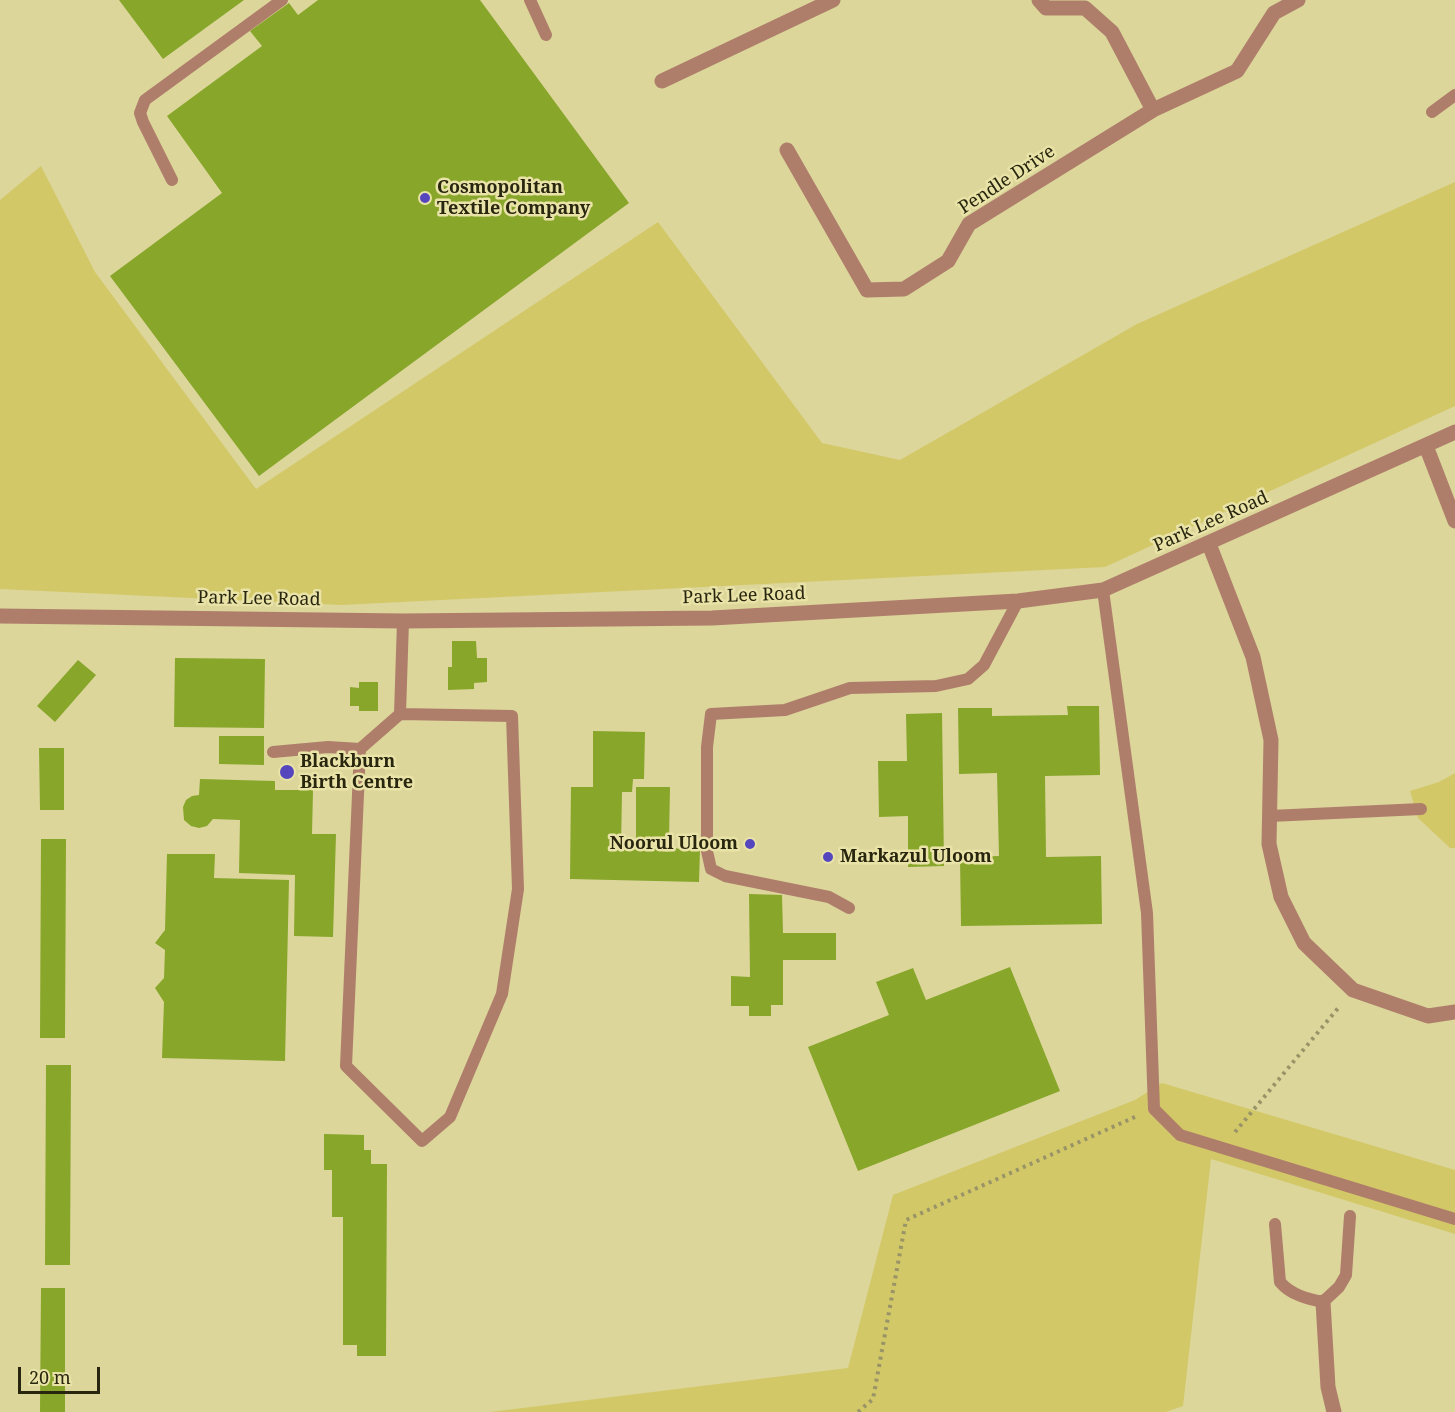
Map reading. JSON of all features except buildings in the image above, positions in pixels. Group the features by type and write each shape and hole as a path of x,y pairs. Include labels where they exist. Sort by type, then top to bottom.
{"street":[{"path":"662,81 833,0"},
{"path":"1040,0 1046,8 1085,8 1112,32 1153,110"},
{"name":"Pendle Drive","path":"787,150 867,290 904,289 948,261 969,224 1153,110 1237,71 1274,13 1298,0"},
{"name":"Park Lee Road","path":"0,616 403,621 712,618 1018,602 1103,590 1455,432"},
{"path":"1426,446 1455,521"},
{"path":"1209,544 1253,657 1271,741 1269,844 1281,897 1304,943 1353,990 1428,1016 1455,1012"},
{"path":"1323,1302 1328,1387 1334,1412"}],"lane":[{"path":"172,180 142,122 140,113 145,100 282,0"},
{"path":"530,0 546,35"},
{"path":"1432,112 1455,94"},
{"path":"1103,590 1147,913 1154,1108 1180,1135 1455,1219"},
{"path":"849,908 829,897 725,876 711,869 707,851 707,758 711,714 785,710 850,688 936,686 968,679 984,665 1018,602"},
{"path":"400,714 403,621"},
{"path":"273,752 328,747 360,748 400,714 512,716 518,889 502,994 450,1118 422,1141 346,1066 360,748"},
{"path":"1270,816 1421,809"},
{"path":"1275,1224 1280,1282 1284,1287 1302,1297 1323,1302 1339,1287 1346,1275 1350,1216"}],"path":[{"path":"1222,1148 1353,990"},
{"path":"858,1412 873,1399 906,1220 1154,1108"}],"shaded area":[{"path":"41,166 95,272 256,489 658,222 822,443 900,460 1137,324 1455,182 1455,406 1105,567 341,605 0,589 0,200"},
{"path":"1455,773 1455,848 1450,848 1418,818 1410,791 1439,782"},
{"path":"1162,1083 1455,1170 1455,1234 1211,1159 1183,1406 1166,1412 490,1412 848,1368 893,1195 1135,1100"}],"place":[{"name":"Cosmopolitan Textile Company","path":"425,198"},
{"name":"Blackburn Birth Centre","path":"287,772"},
{"name":"Noorul Uloom","path":"750,844"},
{"name":"Markazul Uloom","path":"828,857"}]}
